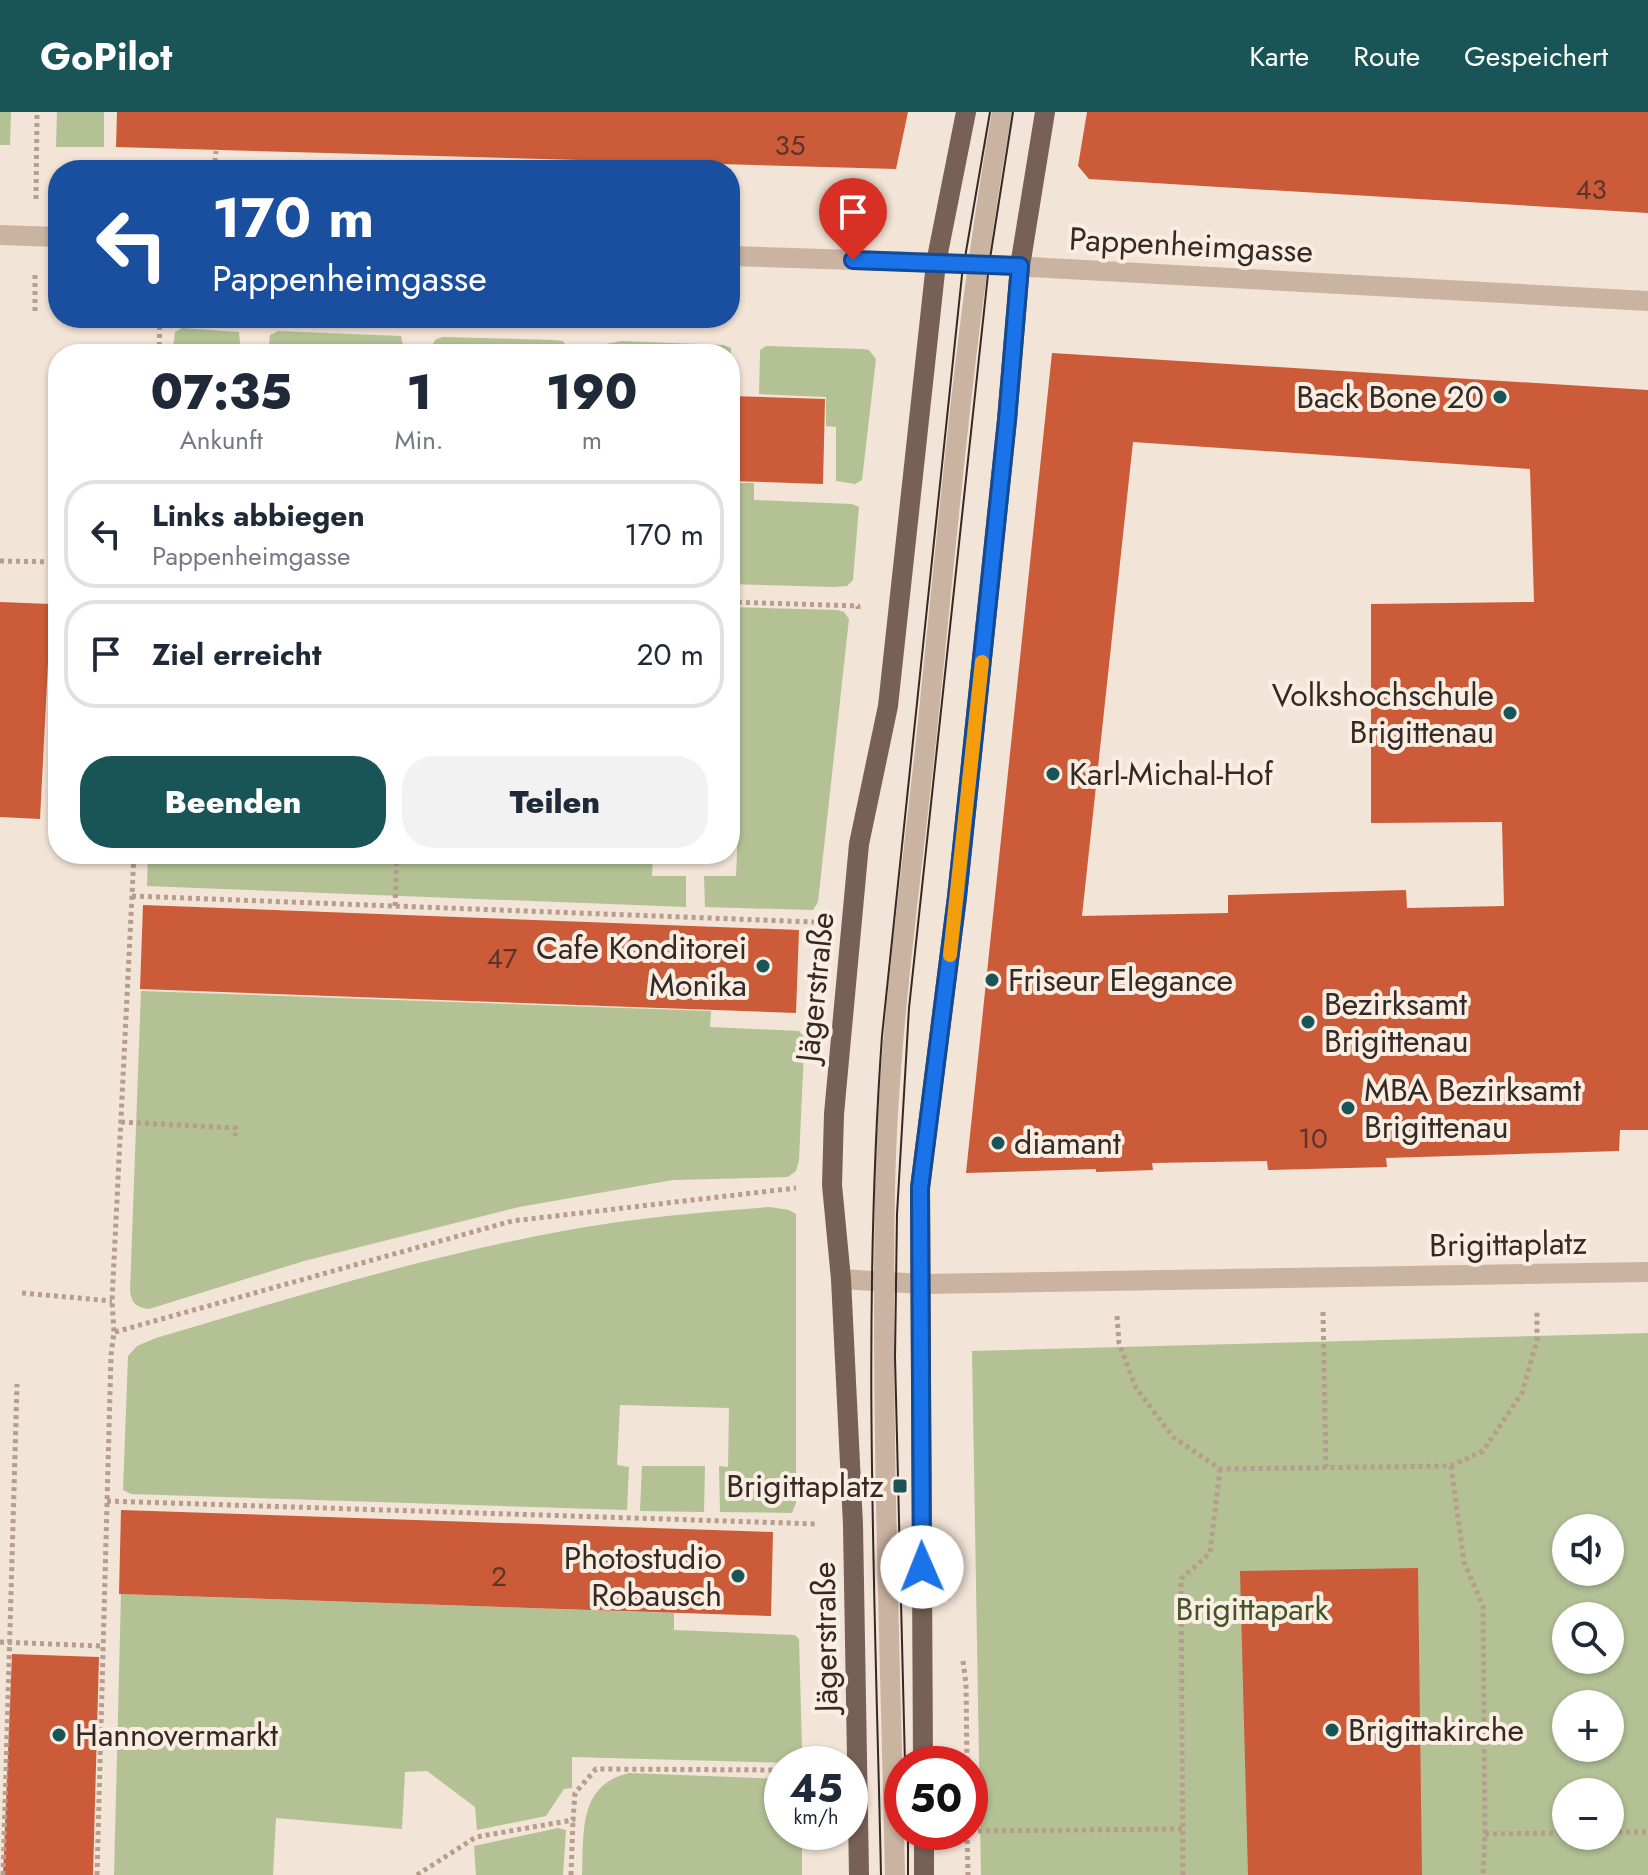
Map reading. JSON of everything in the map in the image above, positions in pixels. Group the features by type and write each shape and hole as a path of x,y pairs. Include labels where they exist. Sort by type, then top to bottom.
{"main road":[{"name":"Jägerstraße","path":"859,1875 853,1525 841,1279 832,1185 835,1090 859,844 888,706 936,263 966,112"},
{"path":"923,1746 920,1188 959,881 1020,266 1045,112"},
{"path":"924,1850 924,1875"}],"street":[{"name":"Jägerstraße","path":"895,1875 884,1283 885,1186 897,1009 977,264 1002,112"},
{"path":"0,235 48,237"},
{"name":"Pappenheimgasse","path":"740,256 1020,266 1648,301"},
{"name":"Brigittaplatz","path":"841,1279 922,1284 1648,1272"}],"path":[{"path":"36,203 37,112"},
{"path":"215,160 216,151"},
{"path":"35,275 35,315"},
{"path":"0,561 48,562"},
{"path":"740,602 858,606 857,622"},
{"path":"97,1875 101,1646 114,1332 112,1301 134,864"},
{"path":"395,906 397,864"},
{"path":"132,896 825,923"},
{"path":"121,1122 236,1128 235,1136"},
{"path":"114,1332 512,1221 807,1187"},
{"path":"1114,1281 1119,1343 1136,1388 1173,1437 1220,1469 1451,1466 1483,1451 1522,1393 1537,1340 1537,1274"},
{"path":"1322,1277 1326,1467"},
{"path":"22,1293 112,1301"},
{"path":"3,1875 17,1384"},
{"path":"1451,1466 1464,1562 1483,1606 1483,1875"},
{"path":"1183,1875 1181,1579 1210,1553 1220,1469"},
{"path":"107,1501 853,1525"},
{"path":"0,1642 101,1646"},
{"path":"571,1875 575,1793 596,1769 764,1770"},
{"path":"417,1875 476,1837 573,1820"},
{"path":"988,1832 1183,1829"},
{"path":"1624,1832 1648,1832"},
{"path":"1485,1834 1552,1833"},
{"path":"968,1875 969,1850"}],"green space":[{"path":"0,112 11,112 10,145 0,145"},
{"path":"57,112 104,112 104,147 56,147"},
{"path":"182,328 239,332 240,344 173,344 175,332"},
{"path":"278,331 401,336 403,344 269,344 270,335"},
{"path":"439,338 553,340 565,344 434,344"},
{"path":"621,341 698,344 606,344"},
{"path":"766,346 863,349 869,350 876,359 862,480 855,484 836,481 836,427 826,426 826,397 759,394 760,350"},
{"path":"740,483 754,483 754,500 852,504 859,507 853,580 847,586 740,584"},
{"path":"740,607 844,612 849,619 818,902 813,910 705,907 704,876 736,876 737,864 740,864"},
{"path":"148,864 653,864 652,876 686,876 686,907 147,886"},
{"path":"141,991 711,1011 710,1027 799,1031 805,1038 799,1160 796,1171 788,1177 673,1180 519,1207 304,1261 145,1308 133,1302 130,1291"},
{"path":"770,1207 796,1214 796,1503 792,1513 720,1512 719,1466 728,1467 729,1408 620,1405 617,1465 629,1467 627,1510 131,1494 123,1490 128,1356 137,1346 327,1288 501,1244 618,1222"},
{"name":"Brigittapark","path":"1648,1333 1648,1875 981,1875 981,1850 988,1850 988,1746 979,1746 972,1351"},
{"path":"642,1466 705,1466 704,1512 640,1511"},
{"path":"121,1594 674,1613 674,1630 795,1635 799,1639 802,1746 764,1746 764,1762 572,1757 572,1788 564,1789 546,1816 477,1830 475,1807 427,1771 405,1772 402,1829 276,1818 273,1875 114,1875"},
{"path":"629,1773 764,1778 764,1850 802,1850 802,1875 582,1875 587,1812 600,1788 612,1779"},
{"path":"558,1828 566,1830 563,1875 476,1875 474,1846"}],"building":[{"path":"117,112 908,112 896,169 740,165 740,160 577,160 116,147"},
{"path":"1087,112 1648,112 1648,213 1089,179 1078,166"},
{"path":"1052,353 1648,390 1648,1130 1620,1130 1619,1151 1386,1158 1387,1167 1268,1170 1267,1161 1152,1163 1153,1170 966,1173","holes":["1133,442 1530,469 1534,602 1371,604 1371,823 1502,822 1504,906 1407,908 1406,890 1228,895 1228,913 1082,916"]},
{"path":"740,396 825,399 823,484 740,481"},
{"path":"0,602 48,604 40,819 0,817"},
{"path":"143,905 799,930 796,1013 140,989"},
{"path":"121,1510 773,1532 771,1616 119,1594"},
{"name":"Brigittakirche","path":"1418,1568 1422,1875 1248,1875 1240,1571"},
{"path":"12,1654 99,1657 93,1875 3,1875"}],"tram line":[{"path":"881,1875 871,1350 882,1036 962,275 990,112"},
{"path":"905,1746 895,1357 897,1214 909,1008 989,265 1013,112"},
{"path":"908,1850 908,1875"}],"slow traffic":[{"path":"950,955 982,662"}],"place":[{"name":"Back Bone 20","path":"1500,397"},
{"name":"Volkshochschule Brigittenau","path":"1510,713"},
{"name":"Karl-Michal-Hof","path":"1053,774"},
{"name":"Cafe Konditorei Monika","path":"763,966"},
{"name":"Friseur Elegance","path":"992,980"},
{"name":"Bezirksamt Brigittenau","path":"1308,1022"},
{"name":"MBA Bezirksamt Brigittenau","path":"1348,1108"},
{"name":"diamant","path":"998,1143"},
{"name":"Brigittaplatz","path":"900,1486"},
{"name":"Photostudio Robausch","path":"738,1576"},
{"name":"Brigittakirche","path":"1332,1730"},
{"name":"Hannovermarkt","path":"59,1735"}],"route":[{"path":"853,260 1020,266 957,897 920,1188 922,1567"}]}
